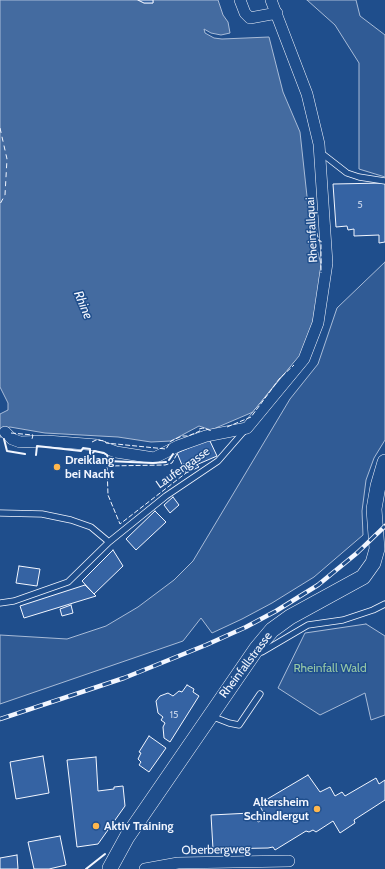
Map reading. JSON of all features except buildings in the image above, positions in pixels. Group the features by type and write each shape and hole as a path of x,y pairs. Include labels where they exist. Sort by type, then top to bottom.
{"street":[{"path":"240,0 245,13 250,18 277,13"},
{"name":"Rheinfallquai","path":"247,428 304,359 317,325 327,263 319,152 307,94 271,0"},
{"name":"Laufengasse","path":"5,432 12,439 20,442 47,441 97,445 116,452 154,458 178,446 206,436 247,428"},
{"name":"Rheinfallstrasse","path":"107,869 209,715 257,648 272,630 290,617 341,591 363,577 373,563 377,549 374,509 378,486 385,462"},
{"name":"Oberbergweg","path":"145,869 178,863 289,861"}],"lane":[{"path":"319,152 347,173 359,177 385,181"},
{"name":"Laufengasse","path":"0,603 14,601 68,582 109,542 166,496 218,461 247,428"},
{"path":"0,513 42,514 71,520 91,527 109,542"},
{"path":"257,648 262,652 308,625 343,620 373,610 385,604"},
{"path":"209,715 228,723 239,724 260,694"}],"shaded area":[{"path":"307,0 356,0 360,16 385,35 385,177 359,169 359,63 335,25"},
{"path":"385,262 385,440 374,458 366,480 362,511 363,535 314,577 272,603 212,633 201,618 183,641 0,704 0,635 67,639 106,626 138,607 174,580 193,561 290,399 318,364 337,308"},
{"name":"Rheinfall Wald","path":"366,624 385,636 385,715 371,720 365,693 320,715 278,688 305,633"}],"water":[{"name":"Rhine","path":"0,0 138,0 144,3 153,3 153,0 218,0 223,15 228,22 230,33 221,35 211,33 204,29 205,33 214,38 222,39 269,37 283,92 300,132 310,224 321,264 320,281 311,332 299,359 280,378 253,412 211,430 199,426 171,441 151,442 118,437 45,433 10,427 5,428 2,437 0,437 0,414 8,410 8,403 0,387"}],"ferry route":[{"path":"0,128 7,159 5,195 0,204"}],"railway":[{"path":"0,719 124,678 246,627 276,611 318,585 357,553 385,526"}],"fence":[{"path":"312,198 316,230 319,241 321,241 321,273"},
{"path":"227,427 251,417 280,378 294,365"},
{"path":"92,442 96,440 105,441 106,443 166,449 171,441 200,431 199,429 203,428 212,431"},
{"path":"11,433 33,435 32,439"},
{"path":"177,454 172,463 165,465 107,466 108,495 120,524 186,473"}],"wall":[{"path":"4,439 7,451 25,454"},
{"path":"36,455 37,446 81,451 83,448 90,449 90,454"},
{"path":"93,453 94,451 104,453 107,455 108,461 153,463 166,462"},
{"path":"169,460 173,454"},
{"path":"86,869 105,854"}],"place":[{"name":"Dreiklang bei Nacht","path":"57,467"},
{"name":"Altersheim Schindlergut","path":"317,809"},
{"name":"Aktiv Training","path":"96,826"}]}
